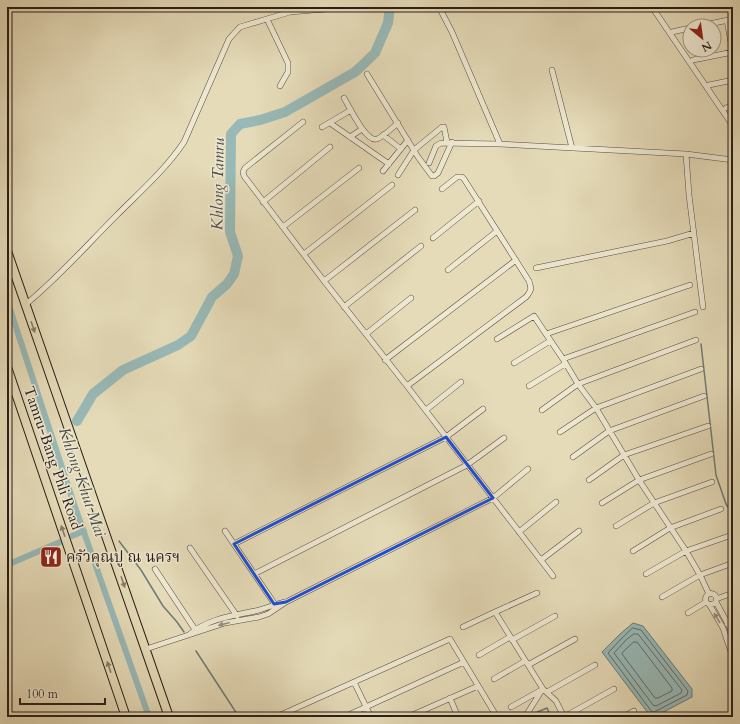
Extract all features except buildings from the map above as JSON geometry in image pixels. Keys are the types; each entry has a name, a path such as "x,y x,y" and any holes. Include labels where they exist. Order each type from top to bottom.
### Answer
{"main road":[{"name":"Tamru-Bang Phli Road","path":"7,251 169,717"},
{"name":"Tamru-Bang Phli Road","path":"7,367 9,379 126,717"}],"street":[{"path":"25,305 60,274 178,151 184,142 229,39 240,27 290,12 349,7"},
{"path":"440,7 500,144"},
{"path":"652,7 733,126"},
{"path":"267,19 288,63 289,69 280,86"},
{"path":"722,21 733,19"},
{"path":"693,60 733,52 727,20"},
{"path":"672,32 682,30"},
{"path":"552,70 572,148"},
{"path":"367,74 398,123 414,150 423,164 434,176 438,173 450,142 446,130 442,127 414,150 398,175"},
{"path":"709,85 733,80"},
{"path":"344,98 362,129 372,139 377,139 398,123"},
{"path":"726,108 733,106"},
{"path":"322,127 351,110"},
{"path":"302,122 245,168 243,172 244,176 553,576"},
{"path":"330,123 389,164"},
{"path":"350,137 362,129"},
{"path":"383,135 401,149"},
{"path":"383,171 408,140"},
{"path":"429,163 438,144 450,142 686,154 733,160"},
{"path":"263,202 330,147"},
{"path":"686,154 703,307"},
{"path":"283,227 359,168"},
{"path":"407,386 529,294 532,287 479,201 462,177 457,177 442,189"},
{"path":"304,254 392,185"},
{"path":"433,238 479,201"},
{"path":"324,281 415,210"},
{"path":"448,270 497,231"},
{"path":"536,268 667,241 694,233"},
{"path":"344,307 421,246"},
{"path":"386,360 516,260"},
{"path":"546,334 690,286"},
{"path":"366,334 411,298"},
{"path":"529,386 564,361 695,312"},
{"path":"497,339 534,316 578,384 596,408 639,480 686,551 709,594"},
{"path":"542,410 578,384 696,340"},
{"path":"514,363 550,341"},
{"path":"560,432 596,408 701,370"},
{"path":"426,410 461,382"},
{"path":"573,457 609,431 704,396"},
{"path":"234,544 446,437 483,409"},
{"path":"589,480 624,455 708,426"},
{"path":"254,574 467,465 504,438"},
{"path":"602,503 639,480 711,454"},
{"path":"146,649 189,635 220,619 276,606 286,602 492,498 528,469"},
{"path":"616,526 654,503 712,482"},
{"path":"519,532 556,502"},
{"path":"633,551 670,528 721,509"},
{"path":"225,531 276,606"},
{"path":"541,560 579,531"},
{"path":"646,574 686,551 729,536"},
{"path":"190,548 240,620"},
{"path":"662,597 700,575 733,563"},
{"path":"155,569 197,631"},
{"path":"463,627 537,593"},
{"path":"688,613 708,603 713,604 716,600 733,593"},
{"path":"709,594 714,594 733,637"},
{"path":"709,594 705,598 723,628 733,656"},
{"path":"197,631 225,623 260,617 276,606"},
{"path":"495,612 545,691 556,701 564,717 614,689"},
{"path":"479,655 555,616"},
{"path":"727,624 733,622"},
{"path":"276,717 450,639 497,717"},
{"path":"494,679 575,639"},
{"path":"344,717 464,662"},
{"path":"511,707 595,665"},
{"path":"354,682 371,717"},
{"path":"408,717 478,686"},
{"path":"525,717 530,708 545,691"},
{"path":"450,698 458,717"},
{"path":"623,717 634,711"}],"highlighted area":[{"path":"446,437 493,498 286,602 274,604 234,544"}],"water":[{"path":"633,623 643,626 692,689 692,697 654,717 651,717 602,652"}],"waterway":[{"name":"Khlong Tamru","path":"77,421 93,394 123,370 178,345 191,336 212,297 227,284 234,274 238,256 230,232 231,134 240,124 260,120 285,112 355,72 375,53 388,23 390,7"},
{"name":"Khlong Khut Mai","path":"7,300 74,504 149,717"},
{"path":"701,344 716,475 726,504 733,515"},
{"path":"72,536 84,531"},
{"path":"119,541 141,570 163,606 184,632"},
{"path":"7,565 60,542"},
{"path":"196,651 239,717"},
{"path":"528,716 547,708 551,717"}],"place":[{"name":"ครัวคุณปู ณ นครฯ","path":"51,557"}]}
